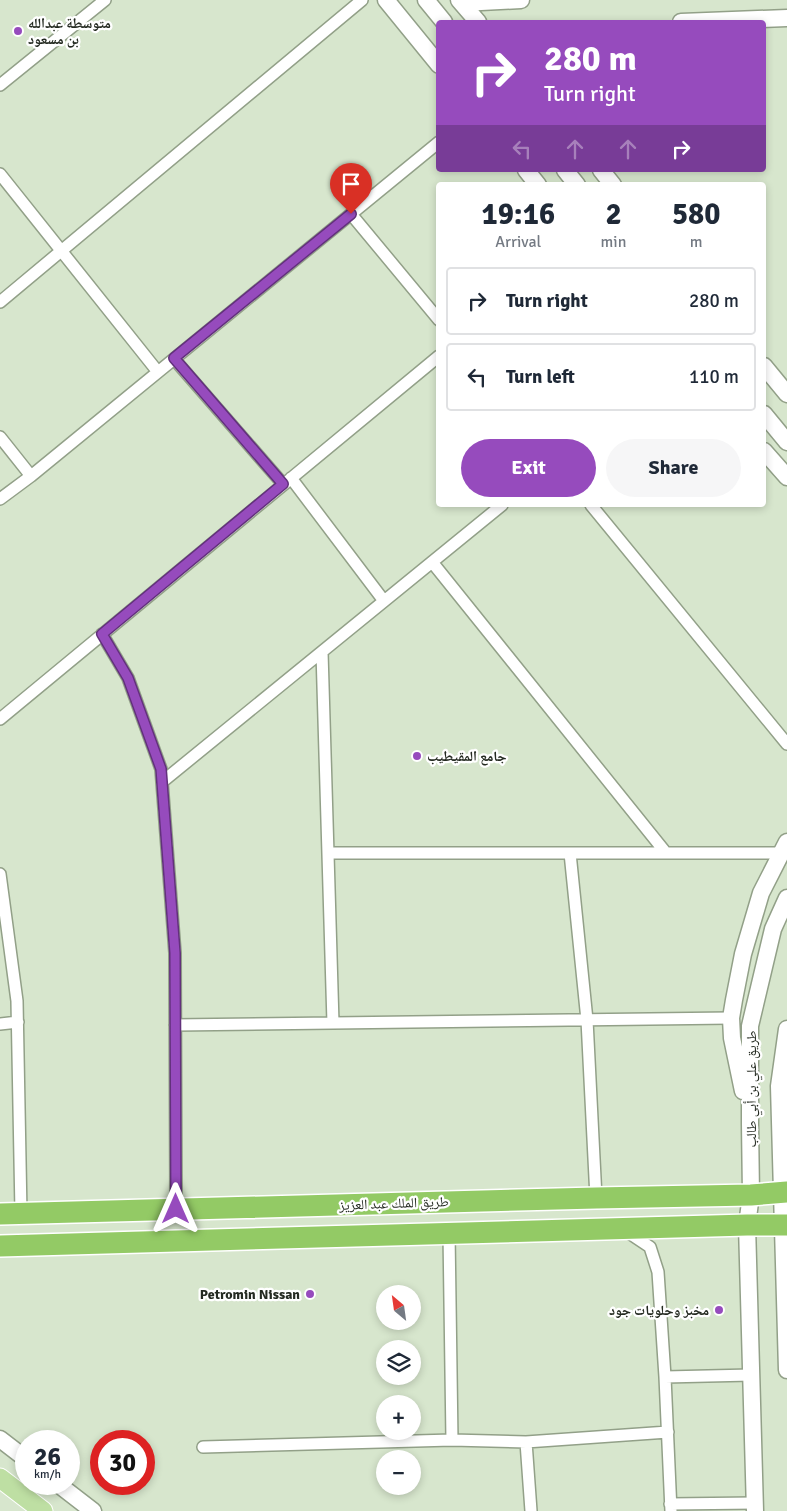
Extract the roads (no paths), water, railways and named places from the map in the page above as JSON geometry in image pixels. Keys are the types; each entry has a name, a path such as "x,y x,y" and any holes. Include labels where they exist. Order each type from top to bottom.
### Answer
{"highway":[{"name":"طريق الملك عبد العزيز","path":"10,1213 752,1195 785,1192"},
{"path":"0,1246 785,1225"}],"main road":[{"path":"0,1478 42,1511"}],"street":[{"path":"0,85 104,0"},
{"path":"0,302 362,0"},
{"path":"386,0 436,60"},
{"path":"426,0 442,20"},
{"path":"461,2 520,0"},
{"path":"461,2 476,20"},
{"path":"734,20 787,18"},
{"path":"0,499 31,476 436,144"},
{"path":"528,172 536,182"},
{"path":"567,172 575,182"},
{"path":"603,172 611,182"},
{"path":"0,174 158,372"},
{"path":"351,214 436,316"},
{"path":"174,358 287,481 384,601"},
{"path":"0,719 436,358"},
{"path":"766,368 787,394"},
{"path":"766,416 787,442"},
{"path":"0,437 31,476"},
{"path":"766,453 787,477"},
{"path":"162,782 500,507"},
{"path":"593,507 787,744"},
{"path":"432,562 666,853"},
{"path":"102,634 128,678 161,769 175,953 176,1209"},
{"path":"322,652 333,1023"},
{"path":"328,853 666,853 784,848 761,893 741,966 731,1018 732,1038 750,1124"},
{"path":"570,853 587,1020 596,1198"},
{"path":"0,874 18,1022 10,1213"},
{"name":"طريق علي بن أبي طالب","path":"755,1507 747,1225 752,1195 750,1026 774,929 787,898"},
{"path":"741,966 774,929"},
{"path":"175,1025 731,1018"},
{"path":"0,1024 18,1022"},
{"name":"طريق علي بن أبي طالب","path":"787,1029 779,1086 783,1122 785,1192 787,1370"},
{"path":"623,1228 650,1247 658,1272 666,1377 670,1508 755,1507"},
{"path":"449,1233 452,1440"},
{"path":"666,1377 751,1375"},
{"path":"203,1447 452,1440 526,1442 668,1432"},
{"path":"0,1439 15,1451"},
{"path":"526,1442 531,1511"},
{"path":"72,1495 93,1511"}],"place":[{"name":"متوسطة عبدالله بن مسعود","path":"18,31"},
{"name":"جامع المقيطيب","path":"417,756"},
{"name":"Petromin Nissan","path":"310,1294"},
{"name":"مخبز وحلويات جود","path":"719,1310"}]}
